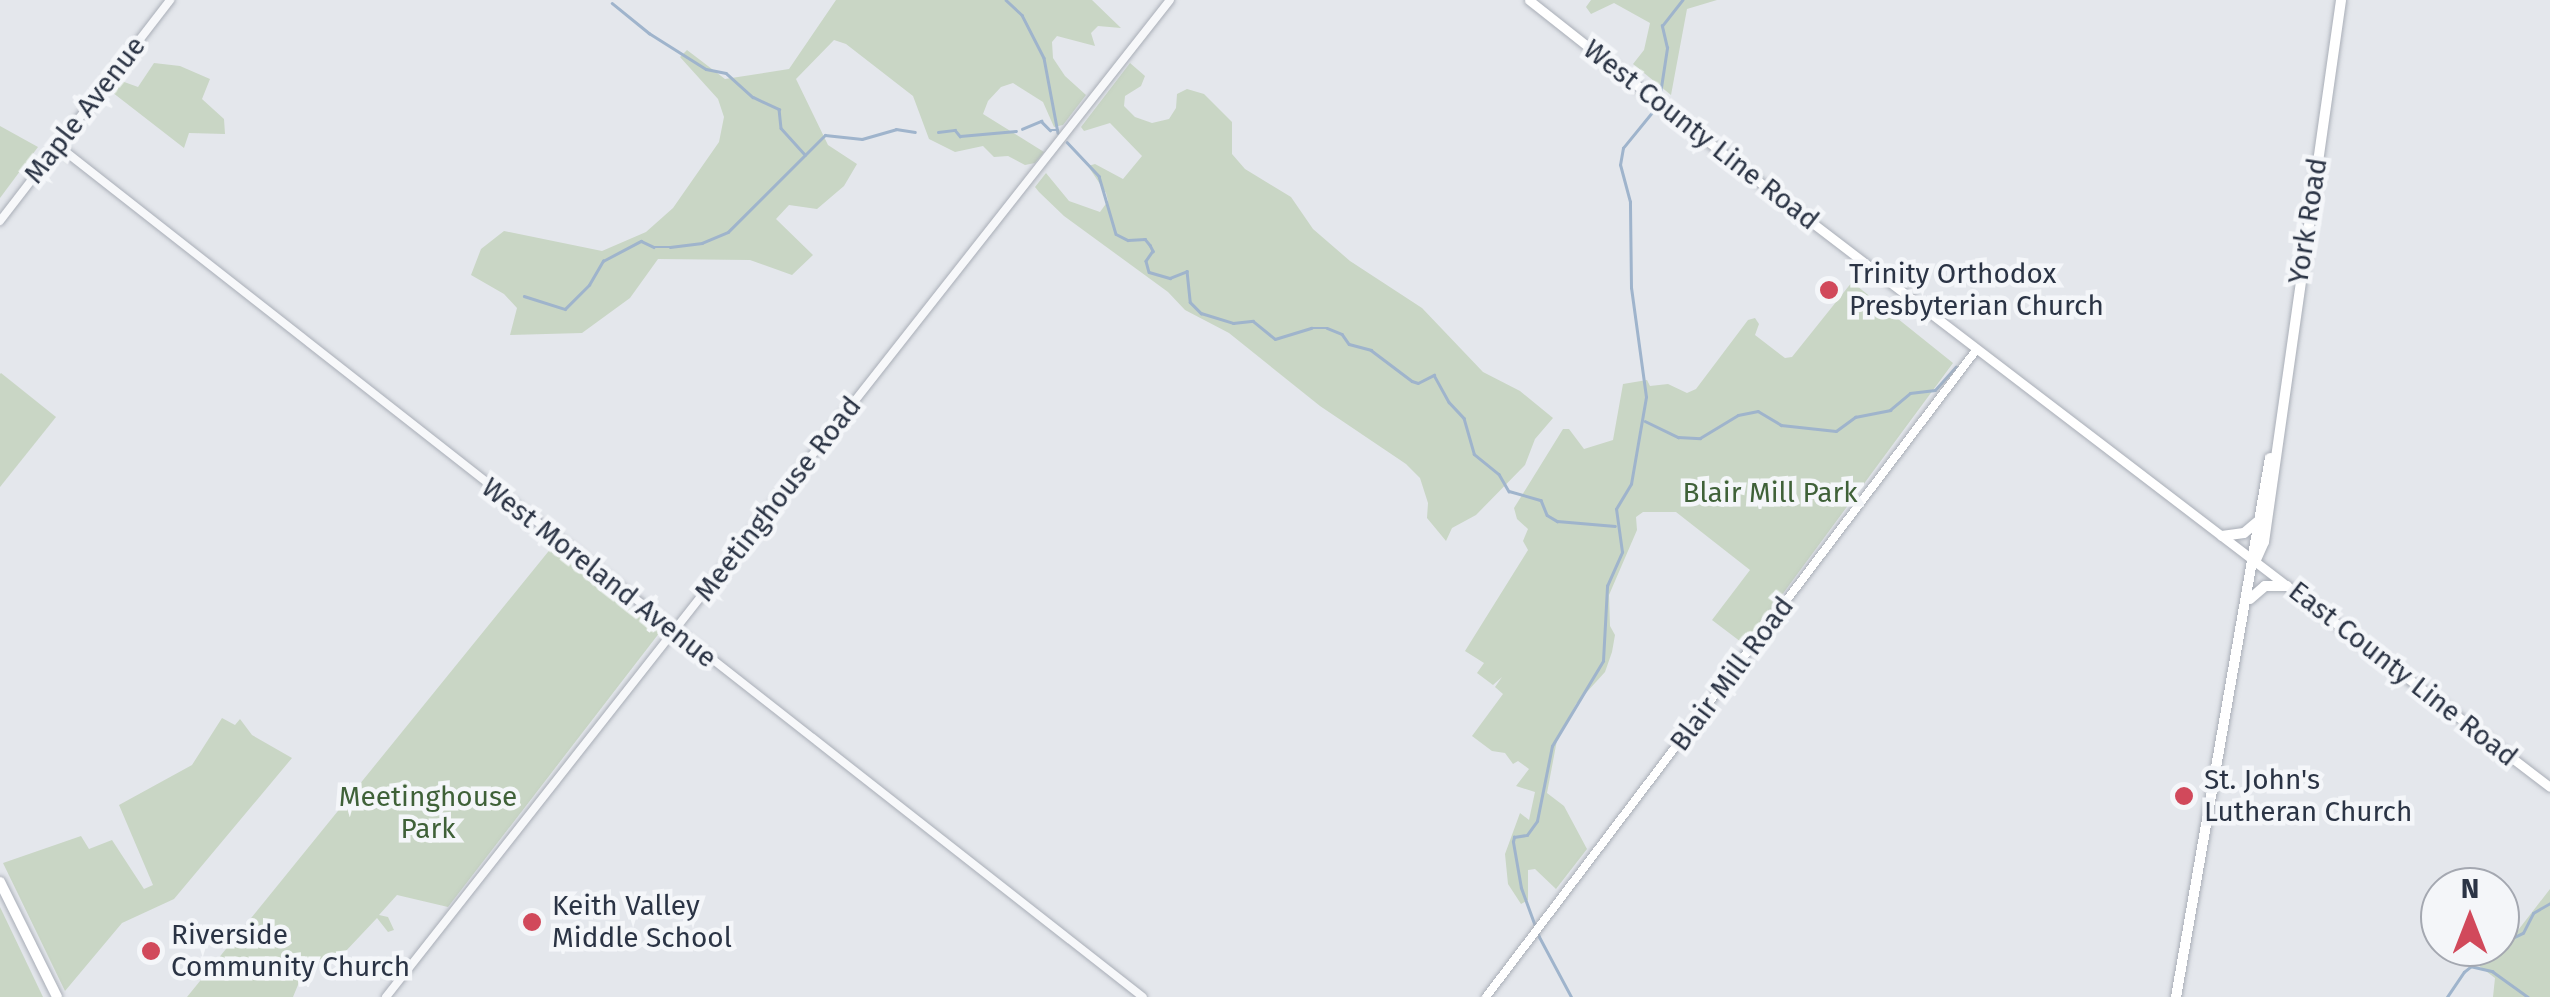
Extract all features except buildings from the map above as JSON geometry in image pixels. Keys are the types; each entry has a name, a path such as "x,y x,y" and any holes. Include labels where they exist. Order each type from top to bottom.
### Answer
{"highway":[{"name":"York Road","path":"2255,562 2264,542 2275,442 2342,0"},
{"name":"York Road","path":"2255,562 2275,442"},
{"path":"2222,536 2251,530 2260,516"},
{"path":"2176,997 2255,562"},
{"path":"2249,600 2264,586 2287,586"},
{"path":"0,882 57,997"}],"main road":[{"name":"West County Line Road","path":"1529,0 2255,562"},
{"name":"Blair Mill Road","path":"1486,997 1977,349"},
{"name":"East County Line Road","path":"2255,562 2550,788"}],"street":[{"name":"Maple Avenue","path":"0,221 170,0"},
{"name":"Meetinghouse Road","path":"386,997 1170,0"},
{"name":"West Moreland Avenue","path":"57,145 1143,997"}],"green space":[{"path":"836,0 1092,0 1121,28 1098,26 1091,33 1095,46 1057,36 1052,42 1053,58 1065,76 1086,95 1063,125 1054,127 1043,102 1013,83 1001,87 988,101 983,114 1044,152 1035,163 1025,165 1008,156 994,157 983,146 955,152 929,139 913,96 846,44 834,40 796,79 828,145 857,164 844,186 817,209 789,205 776,219 813,255 792,275 750,260 658,259 630,298 582,333 510,335 517,308 504,294 471,275 481,249 504,231 602,251 646,232 673,208 719,142 724,117 718,99 680,57 687,50 725,79 789,69"},
{"path":"1591,0 1717,0 1687,9 1671,95 1633,64 1644,50 1650,23 1614,3 1591,14 1586,7"},
{"path":"154,63 180,66 210,79 202,99 224,119 225,134 189,133 184,148 108,89 116,79 138,87"},
{"path":"1130,63 1145,76 1141,86 1125,96 1124,106 1135,117 1152,123 1169,119 1176,108 1177,94 1187,89 1204,94 1232,122 1232,154 1245,169 1291,197 1313,229 1350,261 1422,308 1483,372 1520,391 1553,418 1535,439 1525,465 1476,515 1452,528 1446,541 1427,518 1428,503 1420,478 1406,464 1320,406 1229,333 1185,310 1168,292 1064,216 1035,187 1046,173 1069,201 1100,212 1108,201 1106,193 1088,166 1095,164 1123,179 1142,156 1110,123 1084,131 1081,127"},
{"path":"0,126 38,147 0,198"},
{"name":"Blair Mill Park","path":"1852,282 1953,363 1745,645 1712,620 1750,570 1676,512 1643,512 1636,517 1637,530 1609,595 1610,626 1615,635 1612,652 1605,672 1576,704 1557,740 1547,793 1564,806 1587,849 1556,889 1535,869 1528,870 1528,900 1521,904 1508,884 1505,854 1520,813 1529,820 1535,792 1516,786 1529,769 1518,761 1513,764 1505,753 1492,751 1472,736 1503,694 1495,687 1502,677 1493,685 1477,673 1484,663 1465,651 1528,550 1523,541 1528,529 1517,519 1514,508 1563,429 1569,429 1584,449 1613,440 1623,384 1647,380 1650,386 1668,384 1687,393 1696,389 1748,320 1755,318 1759,324 1755,335 1785,358 1792,357"},
{"path":"0,374 56,417 0,487"},
{"name":"Meetinghouse Park","path":"552,547 660,632 448,907 397,895 379,915 388,917 394,930 388,932 377,918 344,953 307,963 293,997 187,997"},
{"path":"222,718 235,725 240,719 252,735 292,758 174,899 122,923 65,991 3,863 81,836 89,849 112,840 144,889 153,885 119,805 192,765"},
{"path":"2550,889 2550,997 2493,997 2495,978 2480,967 2520,967 2520,928"},
{"path":"0,907 43,997 0,997"}],"waterway":[{"path":"1006,0 1022,15 1044,58 1058,133"},
{"path":"1660,94 1667,48 1662,26 1682,0"},
{"path":"612,3 649,33 706,69 726,73 753,97 779,109 781,128 805,155"},
{"path":"1571,997 1539,937 1521,888 1513,842 1514,837 1527,835 1537,821 1552,746 1603,661 1607,586 1622,552 1616,509 1631,484 1646,397 1631,288 1630,202 1620,165 1623,148 1654,110"},
{"path":"1022,129 1041,121 1050,130 1058,130"},
{"path":"524,296 565,309 589,285 603,261 641,241 654,247 670,247 702,243 728,232 825,135 862,139 896,129 915,132"},
{"path":"938,132 955,130 960,136 1016,131"},
{"path":"1067,142 1099,176 1116,234 1128,240 1145,239 1153,251 1146,261 1149,272 1170,278 1187,271 1190,302 1201,313 1233,323 1253,321 1275,339 1311,328 1327,328 1342,334 1349,344 1371,350 1412,381 1418,383 1434,375 1449,402 1464,418 1474,454 1499,474 1509,491 1541,500 1547,515 1557,521 1615,526"},
{"path":"1645,421 1678,437 1700,438 1738,415 1758,411 1781,425 1836,431 1855,417 1890,410 1910,393 1935,390 1956,367"},
{"path":"2520,934 2533,913 2550,903"},
{"path":"2447,997 2470,967"},
{"path":"2474,967 2492,971 2528,997"}],"place":[{"name":"Trinity Orthodox Presbyterian Church","path":"1829,290"},
{"name":"St. John's Lutheran Church","path":"2184,796"},
{"name":"Keith Valley Middle School","path":"532,922"},
{"name":"Riverside Community Church","path":"151,951"}]}
